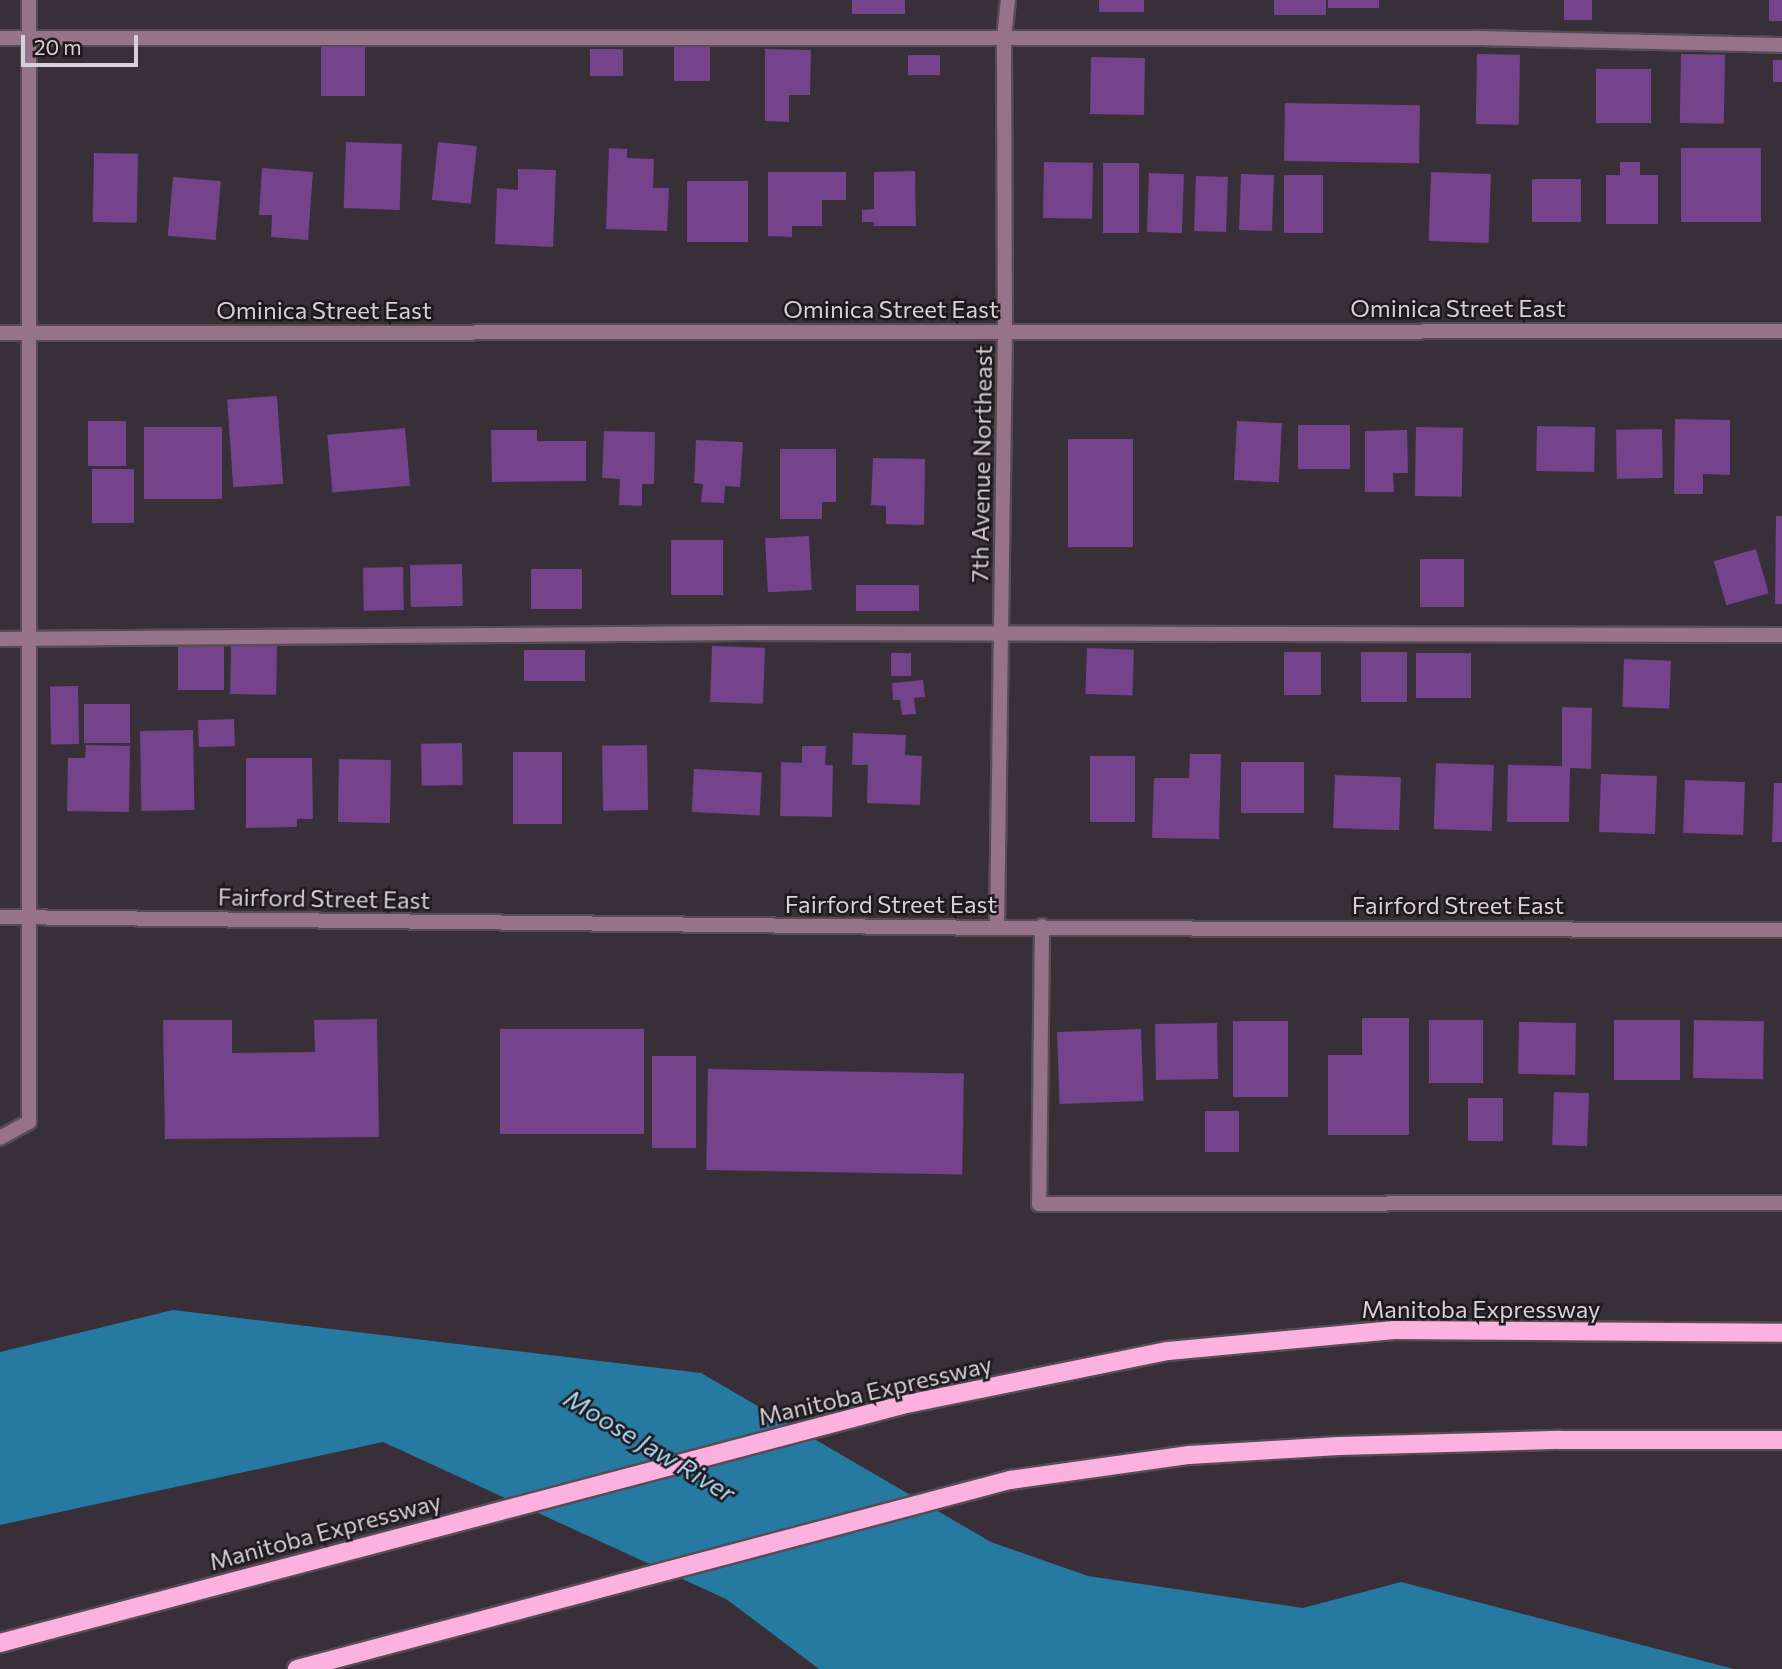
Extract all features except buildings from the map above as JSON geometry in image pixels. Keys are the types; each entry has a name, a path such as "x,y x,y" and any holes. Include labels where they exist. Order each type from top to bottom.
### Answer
{"main road":[{"name":"Manitoba Expressway","path":"0,1643 902,1405 1168,1351 1394,1330 1782,1333"},
{"path":"297,1669 1010,1480 1189,1455 1339,1446 1560,1440 1782,1440"}],"street":[{"path":"0,1138 29,1122 29,0"},
{"name":"7th Avenue Northeast","path":"997,928 1005,332 1004,38 1007,0"},
{"path":"0,38 1475,38 1782,45"},
{"name":"Ominica Street East","path":"0,333 1782,331"},
{"path":"0,639 745,633 1782,635"},
{"name":"Fairford Street East","path":"0,917 997,928 1042,926 1782,930"},
{"path":"1042,926 1039,1204 1782,1203"}],"water":[{"name":"Moose Jaw River","path":"173,1310 701,1373 991,1542 1088,1576 1303,1608 1401,1582 1734,1669 819,1669 726,1599 383,1442 0,1525 0,1352"}]}
